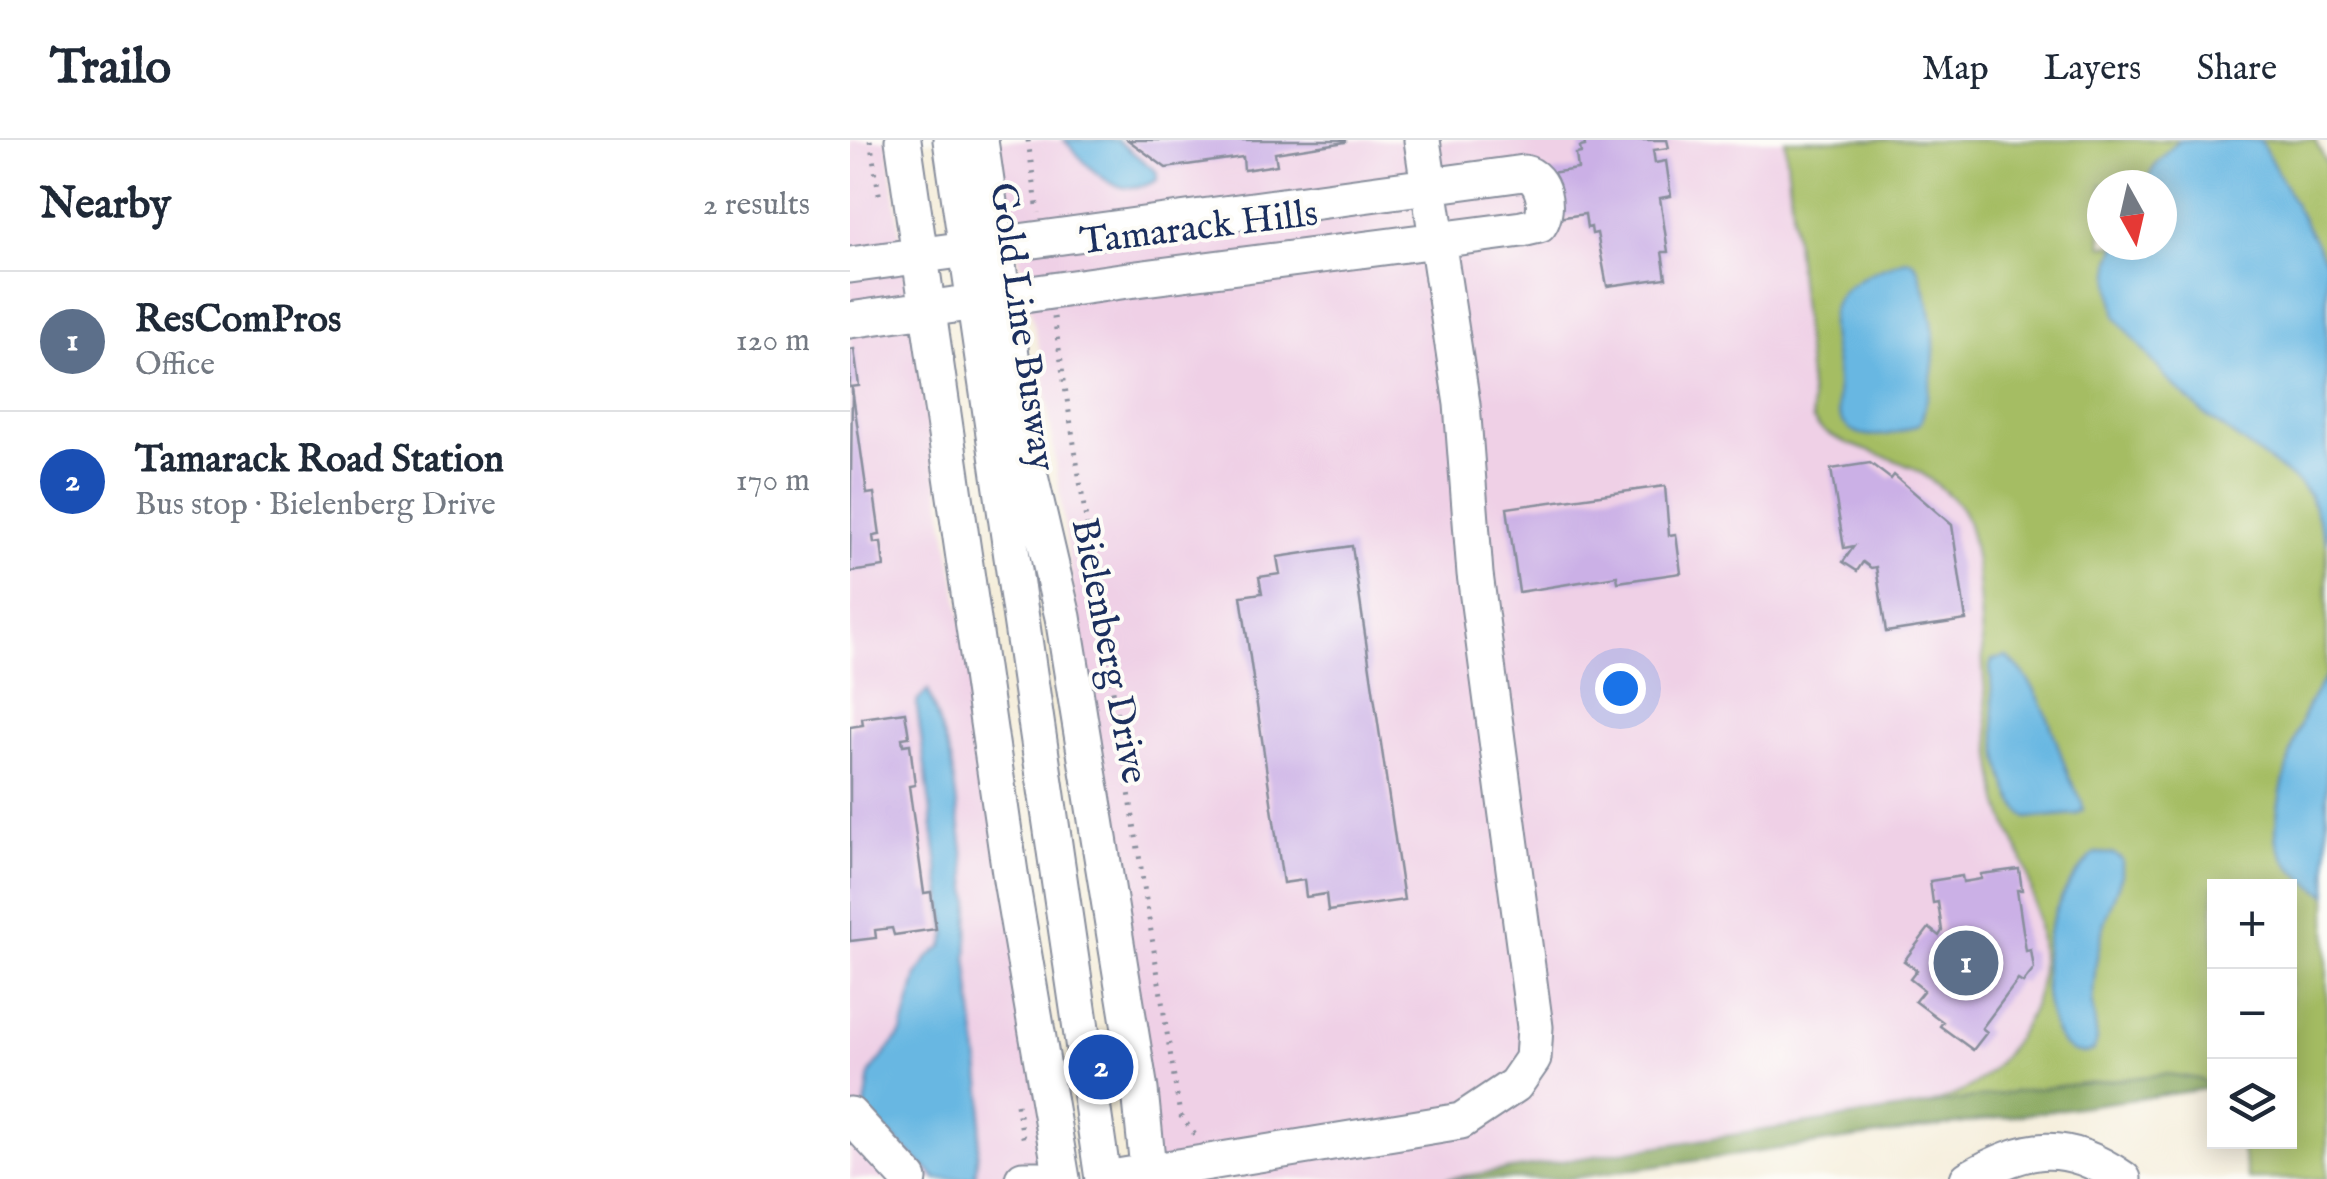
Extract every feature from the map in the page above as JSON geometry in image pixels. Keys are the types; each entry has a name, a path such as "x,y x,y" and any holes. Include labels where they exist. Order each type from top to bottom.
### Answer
{"street":[{"path":"903,140 1010,880 1062,1179"},
{"name":"Gold Line Busway","path":"951,140 981,248"},
{"name":"Bielenberg Drive","path":"980,140 981,248 988,299 1063,618 1140,1090 1148,1176"},
{"path":"1104,1179 1148,1176 1461,1120 1515,1084 1533,1059 1536,1028 1477,591 1462,404 1422,140"},
{"name":"Tamarack Hills","path":"850,265 1524,173 1540,182 1544,217 1539,225 1440,242 1050,290 850,320"},
{"name":"Gold Line Busway","path":"988,299 1104,1179"},
{"path":"850,1114 908,1179"},
{"path":"1968,1179 2024,1153 2064,1150 2096,1160 2123,1179"},
{"path":"1023,1179 1039,1179"}],"path":[{"path":"1028,140 1042,239"},
{"path":"1050,290 1180,1115 1216,1162"}],"shaded area":[{"path":"850,140 887,140 917,362 1059,1179 850,1179"},
{"path":"996,140 2315,140 2327,164 2290,879 2207,879 2207,1089 1566,1179 1155,1179 1040,351"}],"green space":[{"path":"1785,140 2315,140 2327,164 2327,1179 2248,1179 2242,1149 2297,1149 2297,879 2207,879 2207,1084 2199,1079 2167,1074 1922,1107 1972,1086 1997,1063 2019,1034 2039,984 2038,921 2025,866 1998,796 1985,696 1976,567 1968,523 1954,499 1927,477 1821,429 1813,420"},
{"path":"2167,1074 2199,1079 2207,1084 2207,1089 1566,1179 1445,1179 2026,1090"}],"water":[{"path":"1064,140 1117,140 1157,172 1157,180 1129,188 1105,180"},
{"path":"2179,140 2260,140 2327,264 2327,544 2310,496 2299,483 2204,414 2170,382 2116,317 2111,260 2177,260 2177,170 2153,170"},
{"path":"1906,260 1918,269 1933,328 1933,362 1921,422 1876,436 1853,431 1839,413 1831,331 1834,306 1859,279"},
{"path":"2006,657 2029,681 2045,711 2081,800 2083,810 2077,814 2027,818 2008,788 1998,748 1990,667 1992,660"},
{"path":"2327,675 2327,895 2292,868 2278,845 2276,833 2280,798 2296,737 2309,704"},
{"path":"928,690 951,760 970,903 967,958 983,1100 975,1179 937,1179 865,1107 870,1073 902,1033 917,975 929,957 943,946 947,934 917,706"},
{"path":"2095,853 2114,854 2122,860 2122,875 2104,922 2096,962 2092,1003 2097,1040 2094,1050 2077,1052 2064,1045 2049,1011 2046,947 2061,900"}],"building":[{"path":"1128,140 1346,142 1275,153 1277,165 1244,170 1243,157 1166,168"},
{"path":"1584,140 1667,140 1669,148 1653,150 1655,163 1666,161 1671,196 1660,198 1668,252 1662,252 1666,278 1607,286 1597,233 1592,234 1591,227 1587,228 1585,214 1557,218 1550,173 1578,169 1576,154 1585,146"},
{"path":"854,349 859,386 850,387 850,350"},
{"path":"852,388 867,494 874,493 880,535 873,536 874,543 881,542 884,567 850,572"},
{"path":"1870,463 1891,479 1894,475 1952,525 1966,620 1886,632 1876,567 1863,562 1857,571 1843,562 1854,546 1844,548 1831,469"},
{"path":"1665,486 1669,535 1676,534 1681,573 1618,582 1617,576 1519,592 1507,508"},
{"path":"1352,546 1404,900 1328,911 1326,894 1306,897 1304,880 1283,883 1241,596 1262,593 1259,577 1280,574 1277,557"},
{"path":"905,712 909,737 902,738 903,745 910,744 915,785 909,786 924,893 931,892 936,929 894,935 892,928 875,930 876,938 850,941 850,727 863,725 862,718"},
{"path":"2019,869 2022,890 2017,890 2026,951 2031,950 2034,969 2023,983 2018,980 1982,1028 1987,1032 1973,1050 1915,1001 1924,990 1910,979 1917,970 1904,961 1929,928 1939,936 1942,931 1930,881 1962,876 1963,882 1981,879 1981,874"}],"place":[{"name":"ResComPros","path":"1966,963"},
{"name":"Tamarack Road Station","path":"1101,1067"}]}
